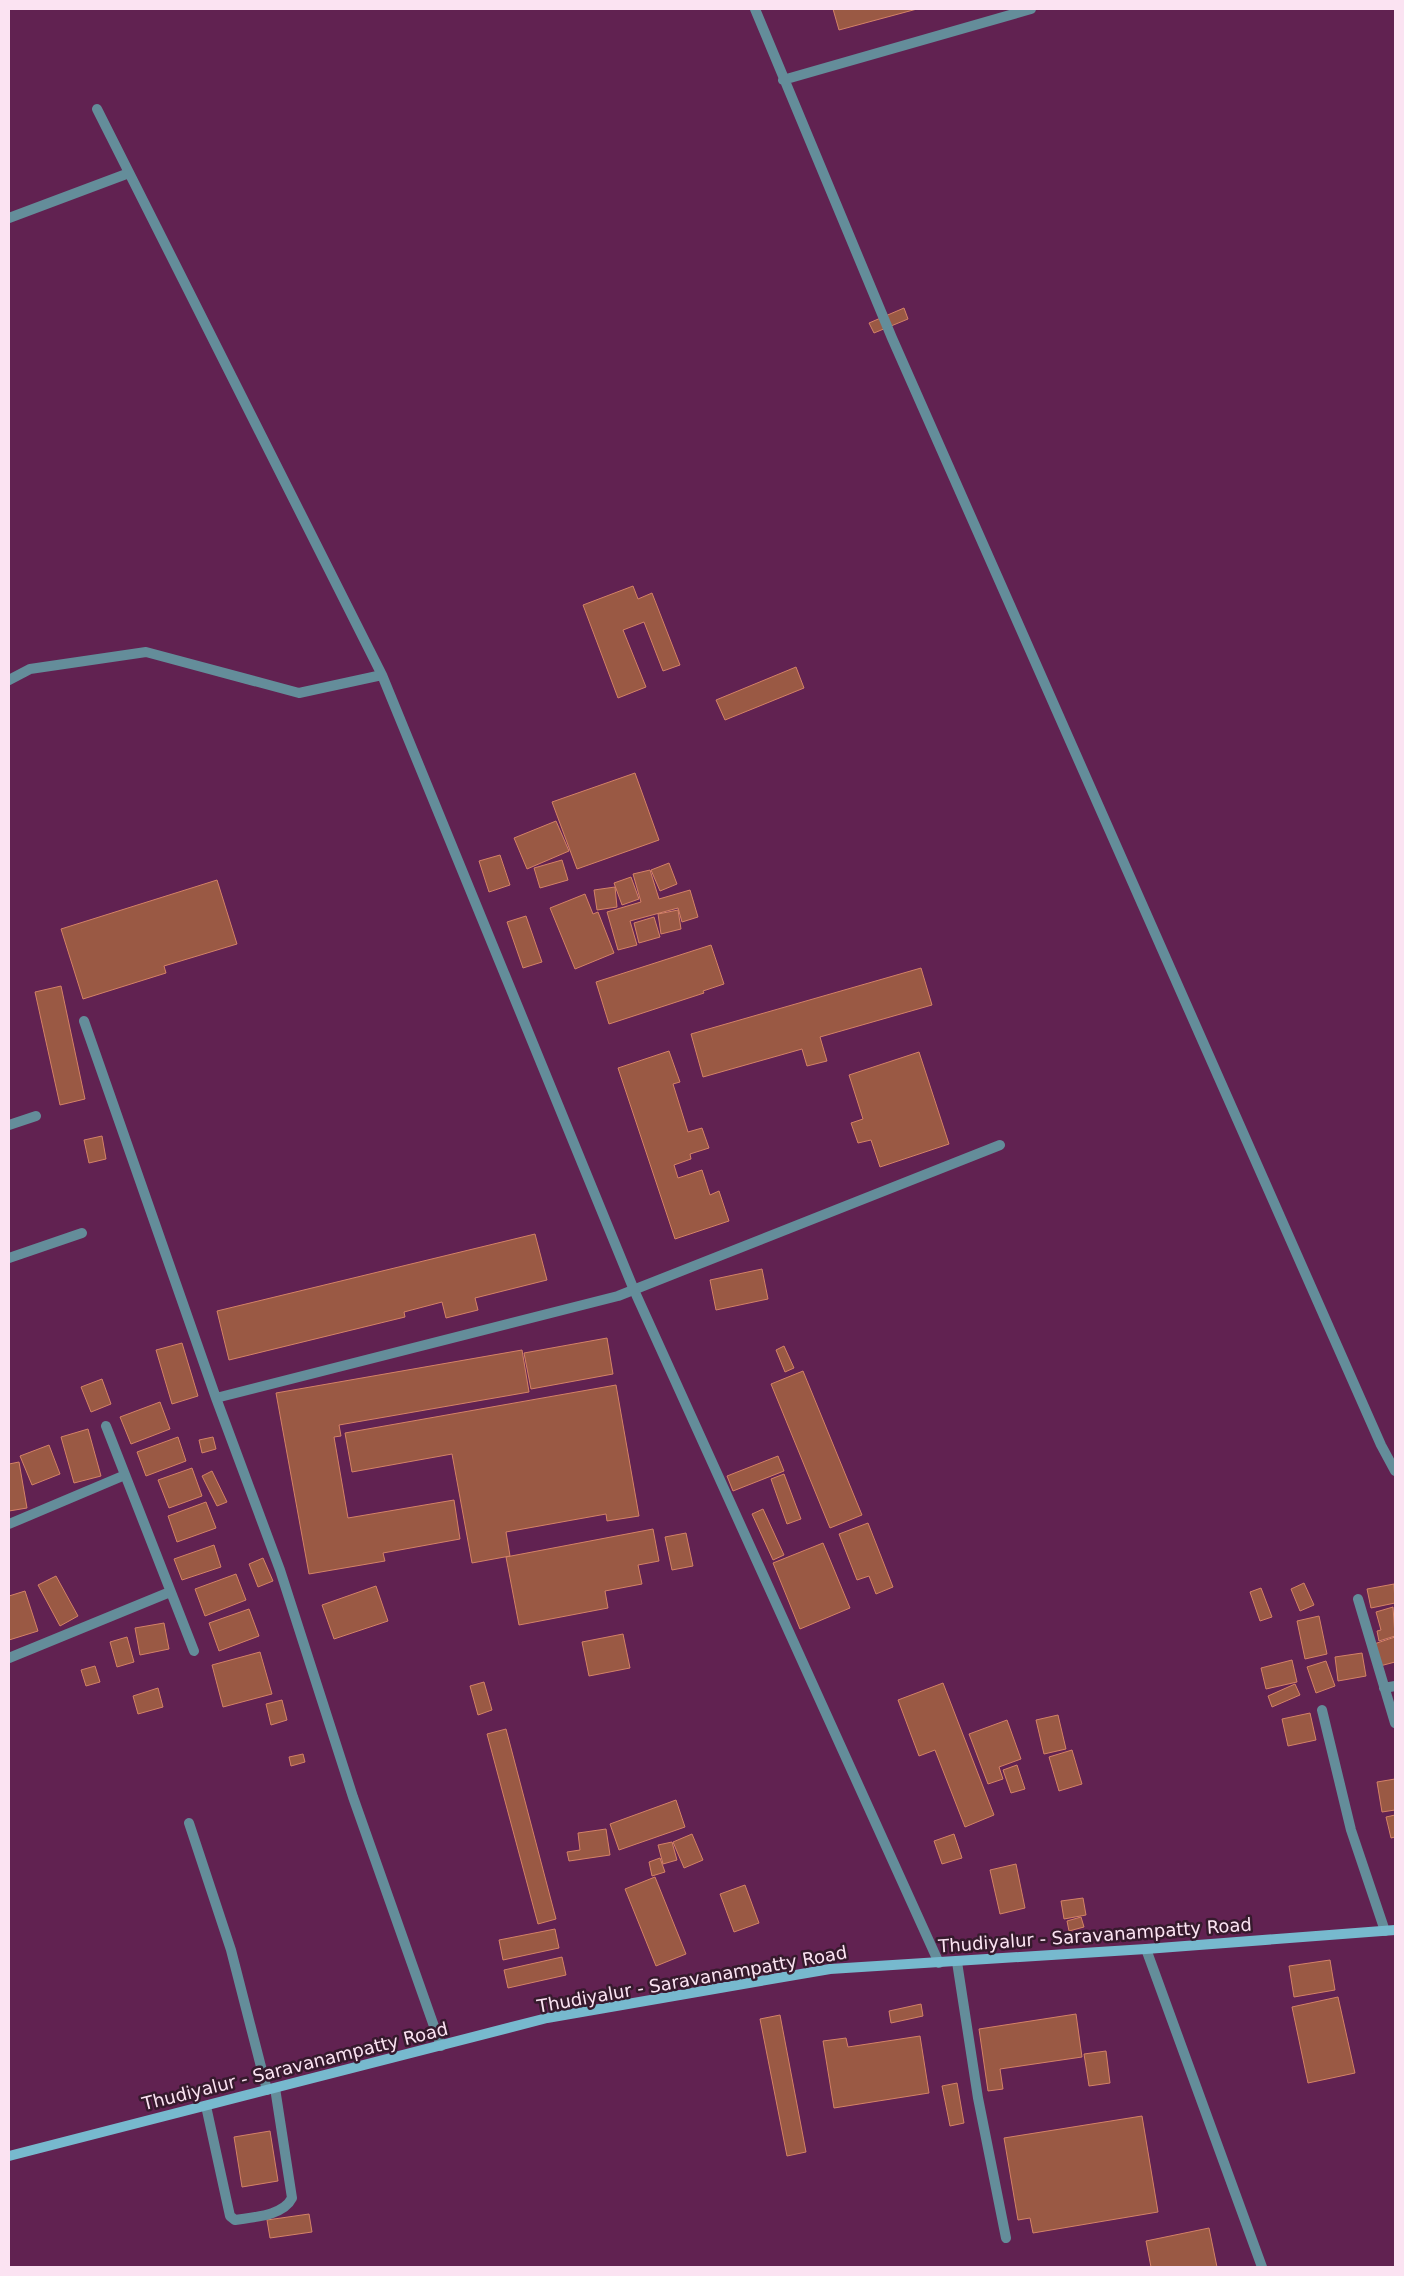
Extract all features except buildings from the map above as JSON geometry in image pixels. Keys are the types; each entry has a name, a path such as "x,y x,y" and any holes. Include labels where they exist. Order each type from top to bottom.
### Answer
{"main road":[{"name":"Thudiyalur - Saravanampatty Road","path":"9,2156 547,2018 830,1969 1146,1949 1390,1930"}],"street":[{"path":"755,9 783,80 904,365 1369,1418 1395,1471"},
{"path":"783,80 1031,9"},
{"path":"97,109 382,674 634,1290 939,1963"},
{"path":"9,218 129,173"},
{"path":"9,680 30,669 146,652 299,693 382,674"},
{"path":"84,1021 216,1398 280,1570 353,1797 442,2046"},
{"path":"9,1125 36,1116"},
{"path":"216,1398 609,1299 1000,1145"},
{"path":"9,1258 82,1233"},
{"path":"106,1426 194,1651"},
{"path":"9,1524 125,1476"},
{"path":"9,1658 170,1592"},
{"path":"1358,1599 1395,1723"},
{"path":"1384,1688 1395,1686"},
{"path":"1322,1710 1351,1830 1390,1930"},
{"path":"189,1823 230,1950 271,2089 292,2198 289,2204 260,2216 236,2220 230,2216 206,2106"},
{"path":"1146,1949 1262,2267"},
{"path":"957,1962 978,2098 1006,2238"}]}
